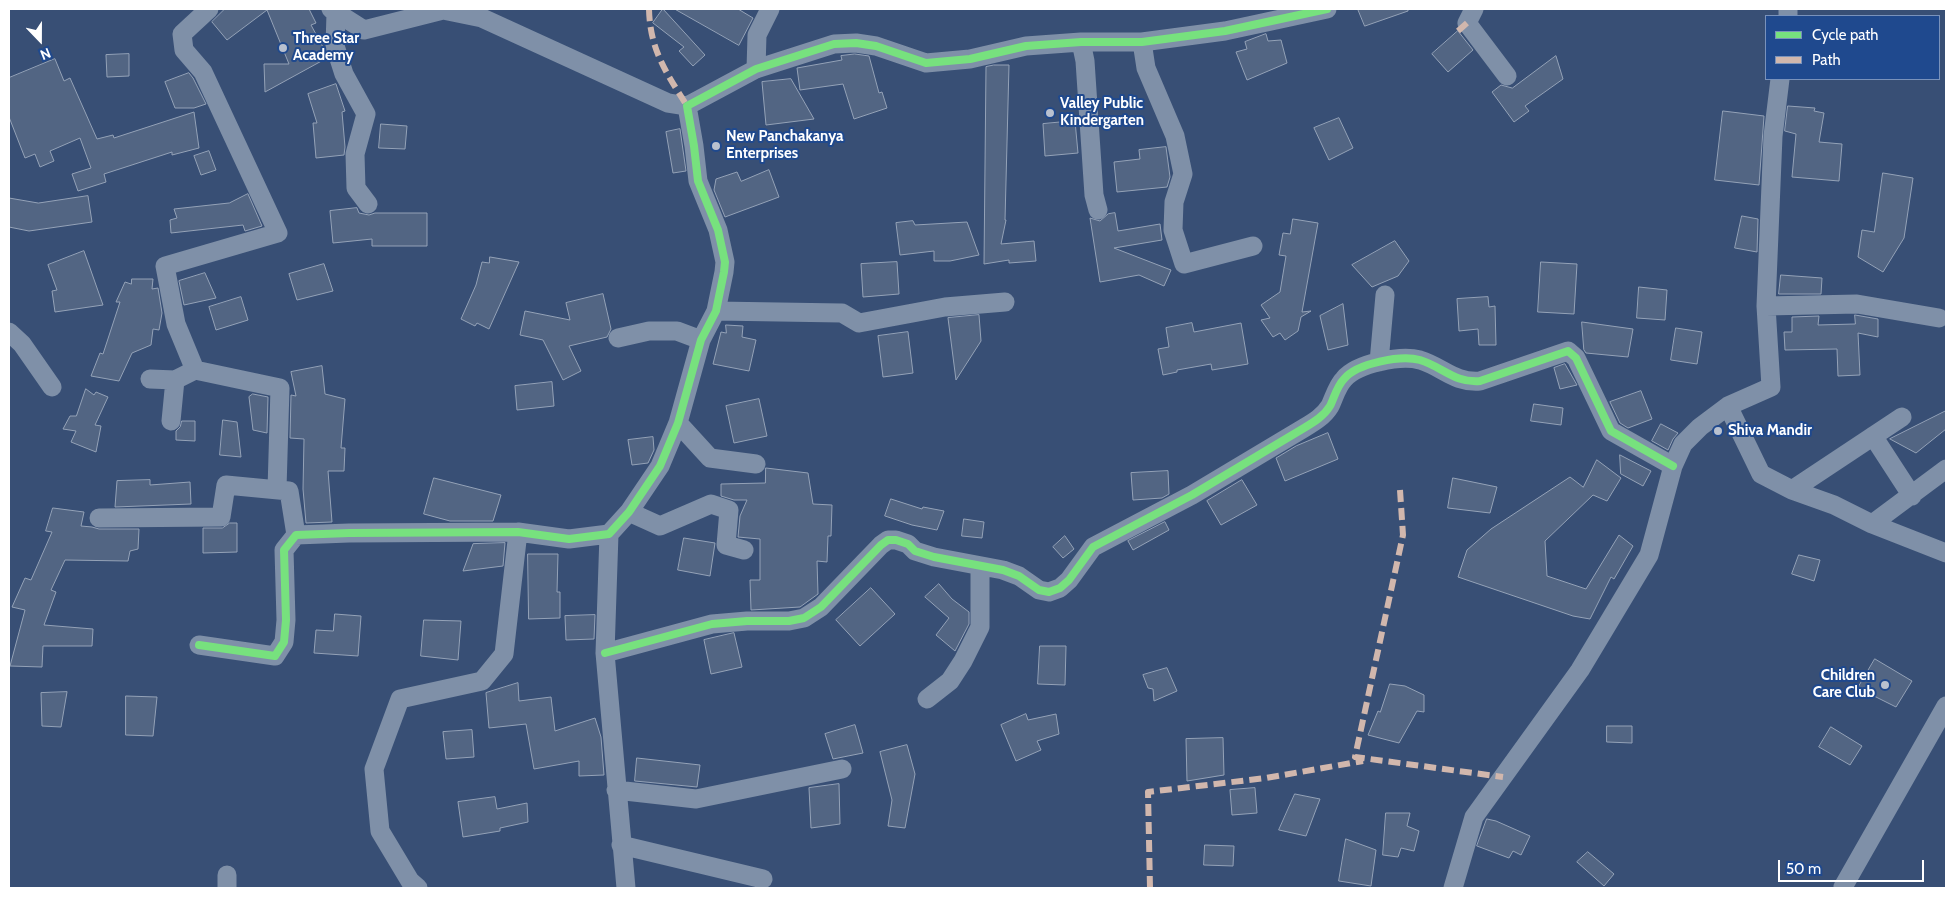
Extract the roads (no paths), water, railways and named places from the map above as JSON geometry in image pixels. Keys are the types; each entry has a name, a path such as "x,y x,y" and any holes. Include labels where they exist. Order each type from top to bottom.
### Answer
{"street":[{"path":"195,370 176,324 165,266 278,233 203,72 184,50 182,34 209,9"},
{"path":"756,69 757,35 770,9"},
{"path":"334,11 364,30 443,10 482,18 668,103 687,106 756,69 834,44 856,43 876,46 926,63 970,59 1026,46 1081,42 1142,42 1225,31 1299,12 1327,9"},
{"path":"1474,9 1467,22 1507,76"},
{"path":"334,11 335,46 344,74 366,114 355,154 355,171 356,188 368,204"},
{"path":"1081,42 1085,61 1094,195 1098,210"},
{"path":"1142,42 1146,68 1175,136 1183,174 1174,202 1173,230 1184,264 1253,246"},
{"path":"1452,888 1474,818 1580,670 1649,555 1673,466 1683,444 1700,427 1728,406 1771,386 1766,306 1773,136 1780,80"},
{"path":"626,888 605,653 609,534 629,512 660,466 678,423 702,340 716,311 725,262 718,230 698,181 687,106"},
{"path":"1379,362 1385,295"},
{"path":"716,311 842,313 859,323 945,307 1005,302"},
{"path":"1766,306 1857,304 1938,318"},
{"path":"618,338 649,331 677,331 702,340"},
{"path":"9,332 22,344 52,387"},
{"path":"605,653 712,624 747,621 790,621 804,618 822,607 888,540 896,540 908,544 916,551 934,557 1003,570 1019,576 1039,590 1049,592 1060,588 1069,580 1093,547 1192,495 1304,428 1325,412 1344,378 1364,367 1379,362 1395,360 1421,361 1464,381 1474,382 1568,351 1576,358 1611,431 1673,466"},
{"path":"150,379 175,380 195,370 280,388 277,489"},
{"path":"171,421 175,380"},
{"path":"1728,406 1761,474 1792,490 1834,505 1872,524 1946,553"},
{"path":"1792,490 1902,416"},
{"path":"678,423 710,458 756,464"},
{"path":"1873,436 1912,496"},
{"path":"1872,524 1946,469"},
{"path":"99,518 221,517 226,485 289,491 296,535 284,550 286,620 284,642 275,656 200,645"},
{"path":"629,512 660,526 711,504 729,510 726,545 744,550"},
{"path":"296,535 518,532 569,538 609,534"},
{"path":"418,888 410,881 380,831 374,769 400,699 482,681 504,654 518,532"},
{"path":"927,699 950,681 963,661 980,627 980,566"},
{"path":"1843,887 1946,706"},
{"path":"616,790 696,799 842,769"},
{"path":"621,845 763,879"}],"place":[{"name":"Three Star Academy","path":"283,48"},
{"name":"Valley Public Kindergarten","path":"1050,113"},
{"name":"New Panchakanya Enterprises","path":"716,146"},
{"name":"Shiva Mandir","path":"1718,431"},
{"name":"Children Care Club","path":"1885,685"}]}
